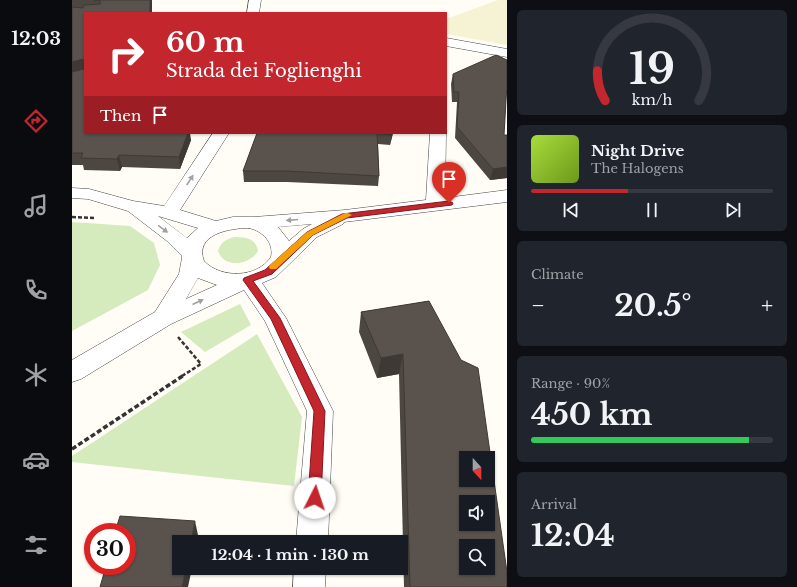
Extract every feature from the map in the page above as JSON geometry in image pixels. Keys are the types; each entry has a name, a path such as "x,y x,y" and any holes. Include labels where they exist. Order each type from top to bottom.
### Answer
{"street":[{"path":"253,12 254,0"},
{"path":"447,42 507,53"},
{"path":"169,213 220,134"},
{"path":"435,205 438,134"},
{"path":"72,193 89,194 132,206 155,209 216,227"},
{"path":"163,318 190,274 192,248 196,240 202,234 216,227 233,223 254,223 345,216 507,196"},
{"path":"132,206 174,237 192,256 201,271 218,279 234,281 248,280"},
{"path":"72,372 163,318 268,272 310,234 345,216"},
{"path":"254,223 269,230 278,237 282,248 281,257 278,262"},
{"path":"248,280 275,318 320,411 312,535"},
{"path":"309,587 310,575"}],"shaded area":[{"path":"498,0 507,0 507,45 447,34 447,19"}],"green space":[{"path":"72,222 130,226 154,243 160,265 148,290 72,331"},
{"path":"234,237 249,239 255,243 258,251 254,256 243,262 231,263 226,261 221,257 218,251 220,245 228,239"},
{"path":"240,304 251,325 205,352 181,332"},
{"path":"257,334 302,417 294,486 72,462 72,456"}],"building":[{"path":"99,0 150,0 150,12 84,12 84,69 83,59 72,62 72,7 83,8 84,5 101,4"},
{"path":"496,55 507,60 504,135 507,135 507,167 493,169 457,127 459,92 454,92 453,74"},
{"path":"84,69 84,134 188,134 179,157 119,155 117,159 81,158 83,153 72,153 72,72"},
{"path":"257,134 377,134 379,176 287,171 243,171"},
{"path":"429,301 461,360 478,368 490,451 459,451 459,487 495,487 507,572 507,587 410,587 403,354 381,358 361,312"},
{"path":"120,516 195,521 192,535 172,535 172,575 185,575 182,587 100,587 103,575 136,575 136,523 118,523"}],"slow traffic":[{"path":"273,267 310,234 348,215"}],"route":[{"path":"315,498 320,411 275,318 248,280 268,272 310,234 345,216 449,203"}]}
